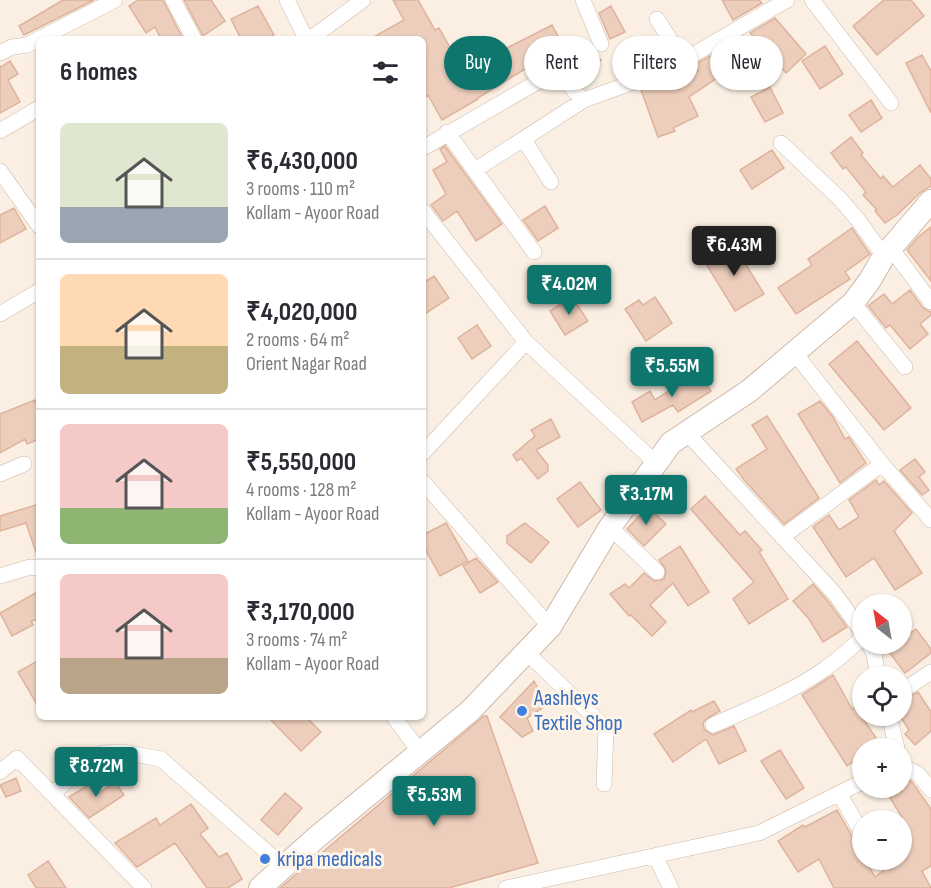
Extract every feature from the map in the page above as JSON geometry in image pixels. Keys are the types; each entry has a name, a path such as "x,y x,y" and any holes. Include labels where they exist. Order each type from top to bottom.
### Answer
{"main road":[{"path":"260,888 419,751 470,711 550,627 610,527 671,443 749,391 853,303 888,252 931,201"}],"street":[{"path":"45,36 115,0"},
{"path":"173,0 192,36"},
{"path":"287,0 306,36"},
{"path":"312,36 363,0"},
{"path":"583,0 602,44"},
{"path":"698,53 787,0"},
{"path":"812,0 891,103"},
{"path":"657,19 668,36"},
{"path":"0,52 36,40"},
{"path":"426,146 546,77 556,75 565,79 584,100"},
{"path":"475,170 584,100 612,90"},
{"path":"0,131 36,110"},
{"path":"447,132 534,252"},
{"path":"524,140 551,182"},
{"path":"781,144 840,199 931,302"},
{"path":"0,171 36,222"},
{"path":"426,215 526,342 656,463"},
{"path":"0,314 36,293"},
{"path":"853,303 905,367"},
{"path":"426,450 526,342"},
{"path":"794,352 882,464 931,520"},
{"path":"686,432 835,594 852,618"},
{"path":"0,474 24,464"},
{"path":"782,537 882,464"},
{"path":"426,485 550,627"},
{"path":"610,527 657,572"},
{"path":"0,576 30,567 36,568"},
{"path":"713,725 802,682 826,668 852,646"},
{"path":"526,652 606,728 604,784"},
{"path":"912,684 931,672"},
{"path":"396,720 419,751"},
{"path":"53,794 84,764 103,753 123,752 161,759 284,867"},
{"path":"0,772 16,758 144,888"},
{"path":"912,771 918,774 931,790"},
{"path":"514,887 759,833 852,787"},
{"path":"839,793 852,816"},
{"path":"654,856 671,888"}],"building":[{"path":"63,0 94,0 24,35 19,26"},
{"path":"138,0 163,0 181,36 160,36 155,27 146,33 129,6"},
{"path":"184,0 211,0 225,21 203,36"},
{"path":"393,0 418,0 435,30 439,28 444,37 444,90 491,90 442,120 428,95 426,96 426,36 375,36 404,20"},
{"path":"722,0 759,0 762,3 733,20"},
{"path":"884,0 911,0 924,16 877,55 853,26"},
{"path":"258,6 274,35 240,36 231,19"},
{"path":"611,6 625,32 612,36 610,39 599,13"},
{"path":"775,18 806,54 786,73 783,70 783,36 753,36 750,33"},
{"path":"552,25 558,36 530,36"},
{"path":"524,39 524,70 512,77 512,45"},
{"path":"825,46 843,74 820,89 802,61"},
{"path":"922,55 931,71 931,113 906,63"},
{"path":"710,56 710,83 689,97 698,116 673,128 675,131 658,137 641,90 698,90 698,63"},
{"path":"10,61 18,74 8,80 20,102 0,113 0,66"},
{"path":"764,90 772,90 783,113 765,122 751,97"},
{"path":"871,100 882,118 861,132 849,115"},
{"path":"851,137 863,153 861,155 881,179 883,176 893,187 920,165 931,179 931,186 885,223 863,195 866,192 846,167 843,169 831,153"},
{"path":"445,146 502,224 476,241 457,211 443,221 431,205 446,194 433,170 447,162 440,149"},
{"path":"772,150 784,168 752,189 740,170"},
{"path":"545,206 558,228 538,241 523,220"},
{"path":"14,208 26,229 0,243 0,215"},
{"path":"931,227 931,281 907,250"},
{"path":"852,228 870,254 845,272 850,279 796,314 778,288 812,265 808,259"},
{"path":"732,242 764,294 735,311 703,259"},
{"path":"434,276 449,298 426,313 426,281"},
{"path":"910,290 923,308 931,312 931,315 920,324 928,334 910,349 890,325 886,328 868,306 884,294 892,304"},
{"path":"572,297 588,321 565,335 550,311"},
{"path":"655,297 672,323 646,341 625,309 639,300 643,305"},
{"path":"477,325 491,346 472,359 458,338"},
{"path":"857,341 911,408 884,430 829,364"},
{"path":"698,372 711,391 678,412 673,405 642,422 632,402 650,391 655,400"},
{"path":"35,400 36,440 27,444 25,439 0,453 0,414"},
{"path":"820,401 833,417 845,439 849,437 866,463 840,483 798,414"},
{"path":"767,416 819,498 784,524 736,469 767,449 752,425"},
{"path":"551,419 560,437 536,450 548,465 548,471 538,479 521,458 517,461 513,455 535,436 531,430"},
{"path":"915,459 925,472 919,477 929,490 922,495 900,470"},
{"path":"876,480 879,485 884,481 912,513 894,531 922,573 895,590 874,558 846,577 813,527 829,515 839,530 859,517 849,500"},
{"path":"580,482 601,510 578,527 557,499"},
{"path":"705,496 740,535 745,531 762,550 759,552 788,599 749,624 733,599 754,582 691,509"},
{"path":"36,505 36,552 26,523 0,531 0,516"},
{"path":"648,507 666,524 644,546 627,529"},
{"path":"446,523 468,561 440,576 426,550 426,533"},
{"path":"525,523 549,542 531,563 507,543 507,536"},
{"path":"680,546 709,592 688,606 673,583 650,605 666,622 652,636 631,615 629,616 610,594 625,584 629,588 644,573 654,581 664,579 666,570 659,560"},
{"path":"476,558 498,582 480,593 463,566"},
{"path":"813,584 847,627 823,642 809,619 793,601"},
{"path":"36,593 36,620 31,621 33,625 12,636 0,613"},
{"path":"916,629 931,649 931,653 912,668 900,666 891,654 912,654 912,632"},
{"path":"36,662 36,703 18,672"},
{"path":"833,675 852,709 852,726 868,726 876,738 852,738 852,763 847,766 802,695"},
{"name":"Aashleys Textile Shop","path":"534,681 547,705 527,718 533,731 522,737 500,717"},
{"path":"918,692 931,712 931,731 915,745 912,738 905,734 909,730 906,726 912,726 912,695"},
{"path":"714,701 720,711 706,719 703,723 704,729 713,735 734,726 746,751 719,764 706,739 673,762 654,734 691,710 692,712"},
{"path":"484,716 487,716 538,863 449,888 280,888"},
{"path":"271,720 309,720 321,732 301,751"},
{"path":"780,750 804,788 786,799 761,761"},
{"path":"16,778 21,791 6,797 0,785"},
{"path":"93,782 99,793 115,782 124,795 89,818 69,797"},
{"path":"912,782 931,809 931,866 922,871 931,888 834,888 819,859 798,872 778,841 803,825 805,827 837,810 852,836 852,870 871,870 875,877 884,870 912,870 912,810 898,810 890,798 912,798"},
{"path":"285,793 302,808 278,835 261,820"},
{"path":"191,804 208,828 200,834 219,857 227,853 242,879 228,888 207,888 175,843 137,867 115,843 156,818 160,825"},
{"path":"48,861 66,888 36,888 28,875"}],"place":[{"name":"Aashleys Textile Shop","path":"522,711"},
{"name":"kripa medicals","path":"265,859"}]}
